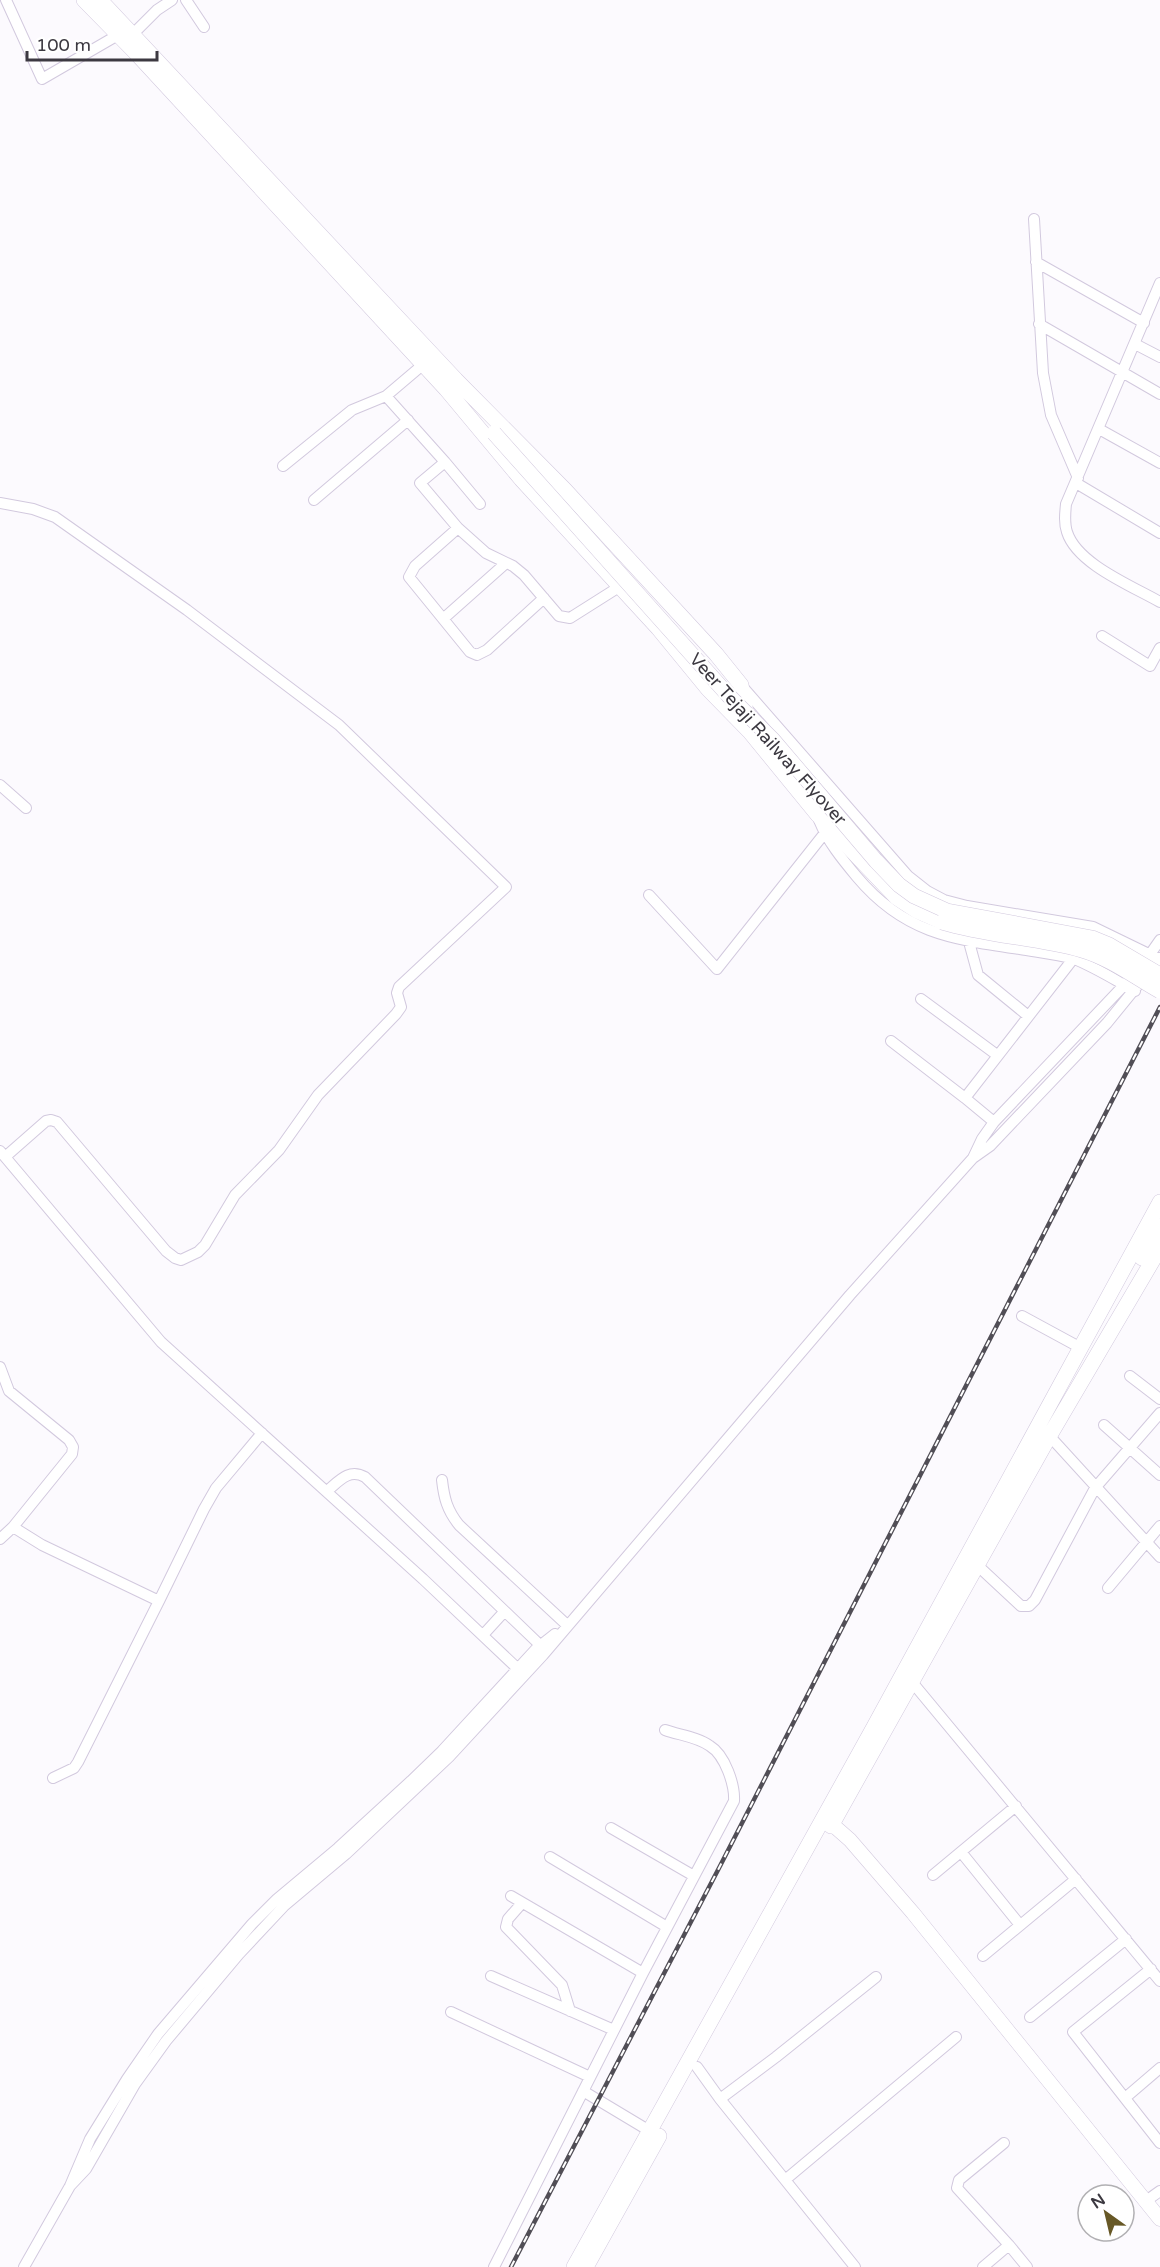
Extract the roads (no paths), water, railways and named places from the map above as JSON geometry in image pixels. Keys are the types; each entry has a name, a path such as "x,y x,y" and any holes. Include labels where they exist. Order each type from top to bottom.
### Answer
{"main road":[{"path":"84,0 125,35 451,385 565,490 716,654 741,685 750,732"},
{"path":"100,0 125,35"},
{"path":"451,385 521,479 658,628 708,689 750,732 817,814 897,898 917,911 942,922 970,930 1084,950 1160,991"},
{"name":"Veer Tejaji Railway Flyover","path":"451,385 728,696 773,740 898,885 914,896 947,911 1092,938 1157,962"},
{"path":"1082,1383 1085,1349 1160,1202"},
{"path":"574,2267 697,2067 828,1820 912,1682 977,1565 1044,1430 1061,1386 1160,1226"},
{"path":"586,2267 654,2134 1044,1430 1082,1383 1158,1254"}],"street":[{"path":"6,0 42,79 125,35 172,0"},
{"path":"186,0 204,27"},
{"path":"1034,219 1042,373 1052,415 1077,481 1160,533"},
{"path":"1036,262 1144,322"},
{"path":"1160,283 1066,504 1065,519 1067,533 1075,548 1089,561 1160,602"},
{"path":"1039,324 1160,394"},
{"path":"1135,344 1160,357"},
{"path":"283,466 352,410 386,396 419,368"},
{"path":"386,396 480,504"},
{"path":"314,500 408,420"},
{"path":"1099,429 1160,463"},
{"path":"445,462 420,483 458,528 486,553 524,575 559,616 570,618 619,587"},
{"path":"0,503 33,509 54,517 187,610 339,724 506,887 399,987 397,993 401,1007 396,1014 318,1095 279,1150 235,1195 205,1245 188,1257 181,1260 166,1251 57,1122 46,1121 3,1154 161,1342 327,1491 517,1668"},
{"path":"458,528 415,566 409,577 411,583 470,652 477,655 487,650 544,598"},
{"path":"443,619 506,563"},
{"path":"1102,636 1150,666 1160,648"},
{"path":"741,685 908,876 927,891 944,900 966,906 1093,927 1157,962"},
{"path":"0,785 26,808"},
{"path":"817,814 824,834 863,883 888,908 909,921 935,933 969,942 1073,959 1135,991"},
{"path":"649,895 717,969 824,834"},
{"path":"70,2186 86,2169 135,2084 166,2041 239,1954 284,1906 355,1846 449,1758 543,1655 850,1295 973,1158 990,1146 1032,1103 1135,991 1157,962 1160,940"},
{"path":"969,942 978,975 1027,1015"},
{"path":"965,1098 1027,1015 1073,959"},
{"path":"973,1158 994,1122 1124,985 1157,962"},
{"path":"921,999 997,1055"},
{"path":"891,1041 994,1122"},
{"path":"1022,1316 1085,1349"},
{"path":"0,1367 9,1391 69,1440 73,1447 72,1454 13,1527 0,1539"},
{"path":"1130,1376 1160,1399"},
{"path":"977,1565 1021,1606 1029,1606 1035,1600 1095,1488 1160,1413"},
{"path":"1104,1425 1160,1475"},
{"path":"1044,1430 1160,1557"},
{"path":"53,1778 74,1768 78,1762 204,1509 216,1488 262,1433"},
{"path":"327,1491 352,1473 365,1477 540,1645"},
{"path":"442,1480 444,1501 450,1514 459,1525 567,1625"},
{"path":"1108,1588 1160,1526"},
{"path":"13,1527 42,1545 159,1601"},
{"path":"483,1635 504,1612"},
{"path":"24,2267 70,2186 90,2139 158,2034 231,1948 277,1899 338,1848 411,1781 442,1751 540,1645 567,1625"},
{"path":"912,1682 1160,1981"},
{"path":"494,2267 643,1973 734,1801 732,1780 711,1746 665,1730"},
{"path":"933,1875 1016,1806"},
{"path":"828,1820 850,1840 913,1913 1160,2219"},
{"path":"611,1828 694,1876"},
{"path":"961,1852 1020,1925"},
{"path":"550,1857 667,1927"},
{"path":"983,1956 1076,1879"},
{"path":"512,1896 643,1973"},
{"path":"522,1903 508,1919 506,1927 562,1985 570,2011"},
{"path":"1030,2017 1126,1940"},
{"path":"1150,1969 1073,2032 1160,2143"},
{"path":"491,1976 614,2030"},
{"path":"720,2099 876,1977"},
{"path":"451,2012 590,2077"},
{"path":"785,2180 956,2037"},
{"path":"697,2067 855,2267"},
{"path":"1125,2098 1160,2068"},
{"path":"583,2091 654,2134"},
{"path":"1004,2143 959,2180 957,2187 1027,2267"},
{"path":"1146,2201 1160,2190"},
{"path":"983,2267 1009,2245"}],"railway":[{"path":"511,2267 719,1868 1160,1007"}]}
